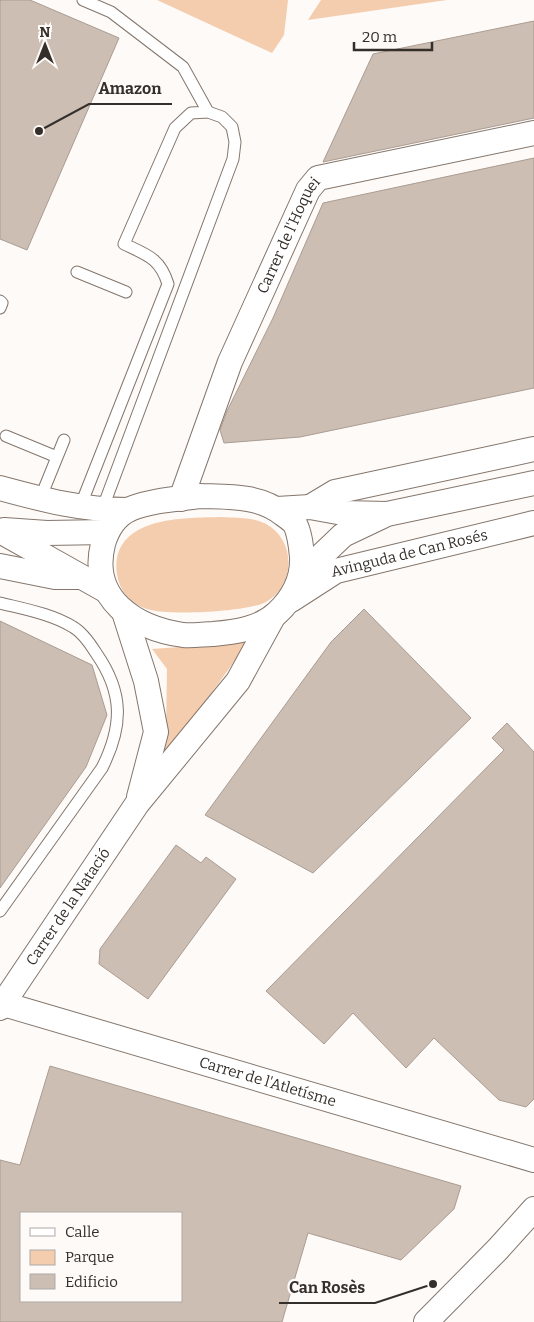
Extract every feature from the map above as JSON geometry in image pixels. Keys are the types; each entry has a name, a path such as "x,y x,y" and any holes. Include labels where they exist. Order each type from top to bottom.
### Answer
{"street":[{"name":"Carrer de l'Hoquei","path":"181,499 230,362 308,190 318,178 534,133"},
{"name":"Avinguda de Can Rosés","path":"310,507 335,492 534,449"},
{"name":"Avinguda de Can Rosés","path":"277,509 310,507 343,513 387,514 534,482"},
{"path":"0,488 96,516 113,523 128,510 148,503 200,496 251,498 277,509 294,522 300,541 301,575 291,600 273,617 241,632 184,635 149,626 124,612 105,590 0,530"},
{"name":"Avinguda de Can Rosés","path":"301,575 343,536 387,514"},
{"path":"0,530 47,533 96,516"},
{"path":"96,516 101,554 100,574 105,590"},
{"name":"Avinguda de Can Rosés","path":"291,600 336,571 534,524"},
{"path":"0,566 55,577 81,577"},
{"name":"Carrer de la Natació","path":"124,612 146,681 156,732 137,804"},
{"name":"Carrer de la Natació","path":"1,1005 137,804 238,681 273,617"},
{"name":"Carrer de l'Atletísme","path":"1,1005 534,1160"},
{"path":"426,1322 534,1209"}],"lane":[{"path":"84,0 111,12 183,67 208,112"},
{"path":"208,112 222,117 232,127 235,142 233,159 96,516 168,284 164,272 154,259 124,244 174,128 191,113 208,112"},
{"path":"77,272 126,292"},
{"path":"0,302 2,303 0,308"},
{"path":"6,436 57,457"},
{"path":"40,499 64,440"},
{"path":"0,603 32,611 74,627 93,648 106,667 117,698 118,724 111,750 102,768 0,911"}],"green space":[{"path":"157,0 288,0 284,35 272,53"},
{"path":"321,0 447,0 308,20"},
{"path":"221,517 255,520 266,524 276,531 287,551 288,563 283,585 276,594 266,602 243,608 207,612 172,612 147,609 136,604 125,594 118,579 116,562 123,544 132,534 160,522 176,519"},
{"path":"248,642 161,764 166,730 167,669 152,649"}],"building":[{"path":"0,0 30,0 119,38 27,250 0,239"},
{"path":"534,21 534,118 323,162 373,54"},
{"path":"534,158 534,388 300,437 224,443 220,430 227,411 273,318 323,203"},
{"path":"364,609 471,718 313,873 205,815 331,642"},
{"path":"0,621 92,665 107,715 86,767 0,888"},
{"path":"507,723 534,752 534,1099 526,1107 499,1100 434,1038 406,1068 353,1013 324,1044 266,991 504,750 492,738"},
{"path":"176,845 201,863 206,857 236,879 148,999 99,964 100,949"},
{"path":"50,1066 461,1186 454,1209 401,1260 308,1233 282,1322 0,1322 0,1160 20,1165"}],"place":[{"name":"Amazon","path":"39,131"},
{"name":"Can Rosès","path":"433,1284"}]}
